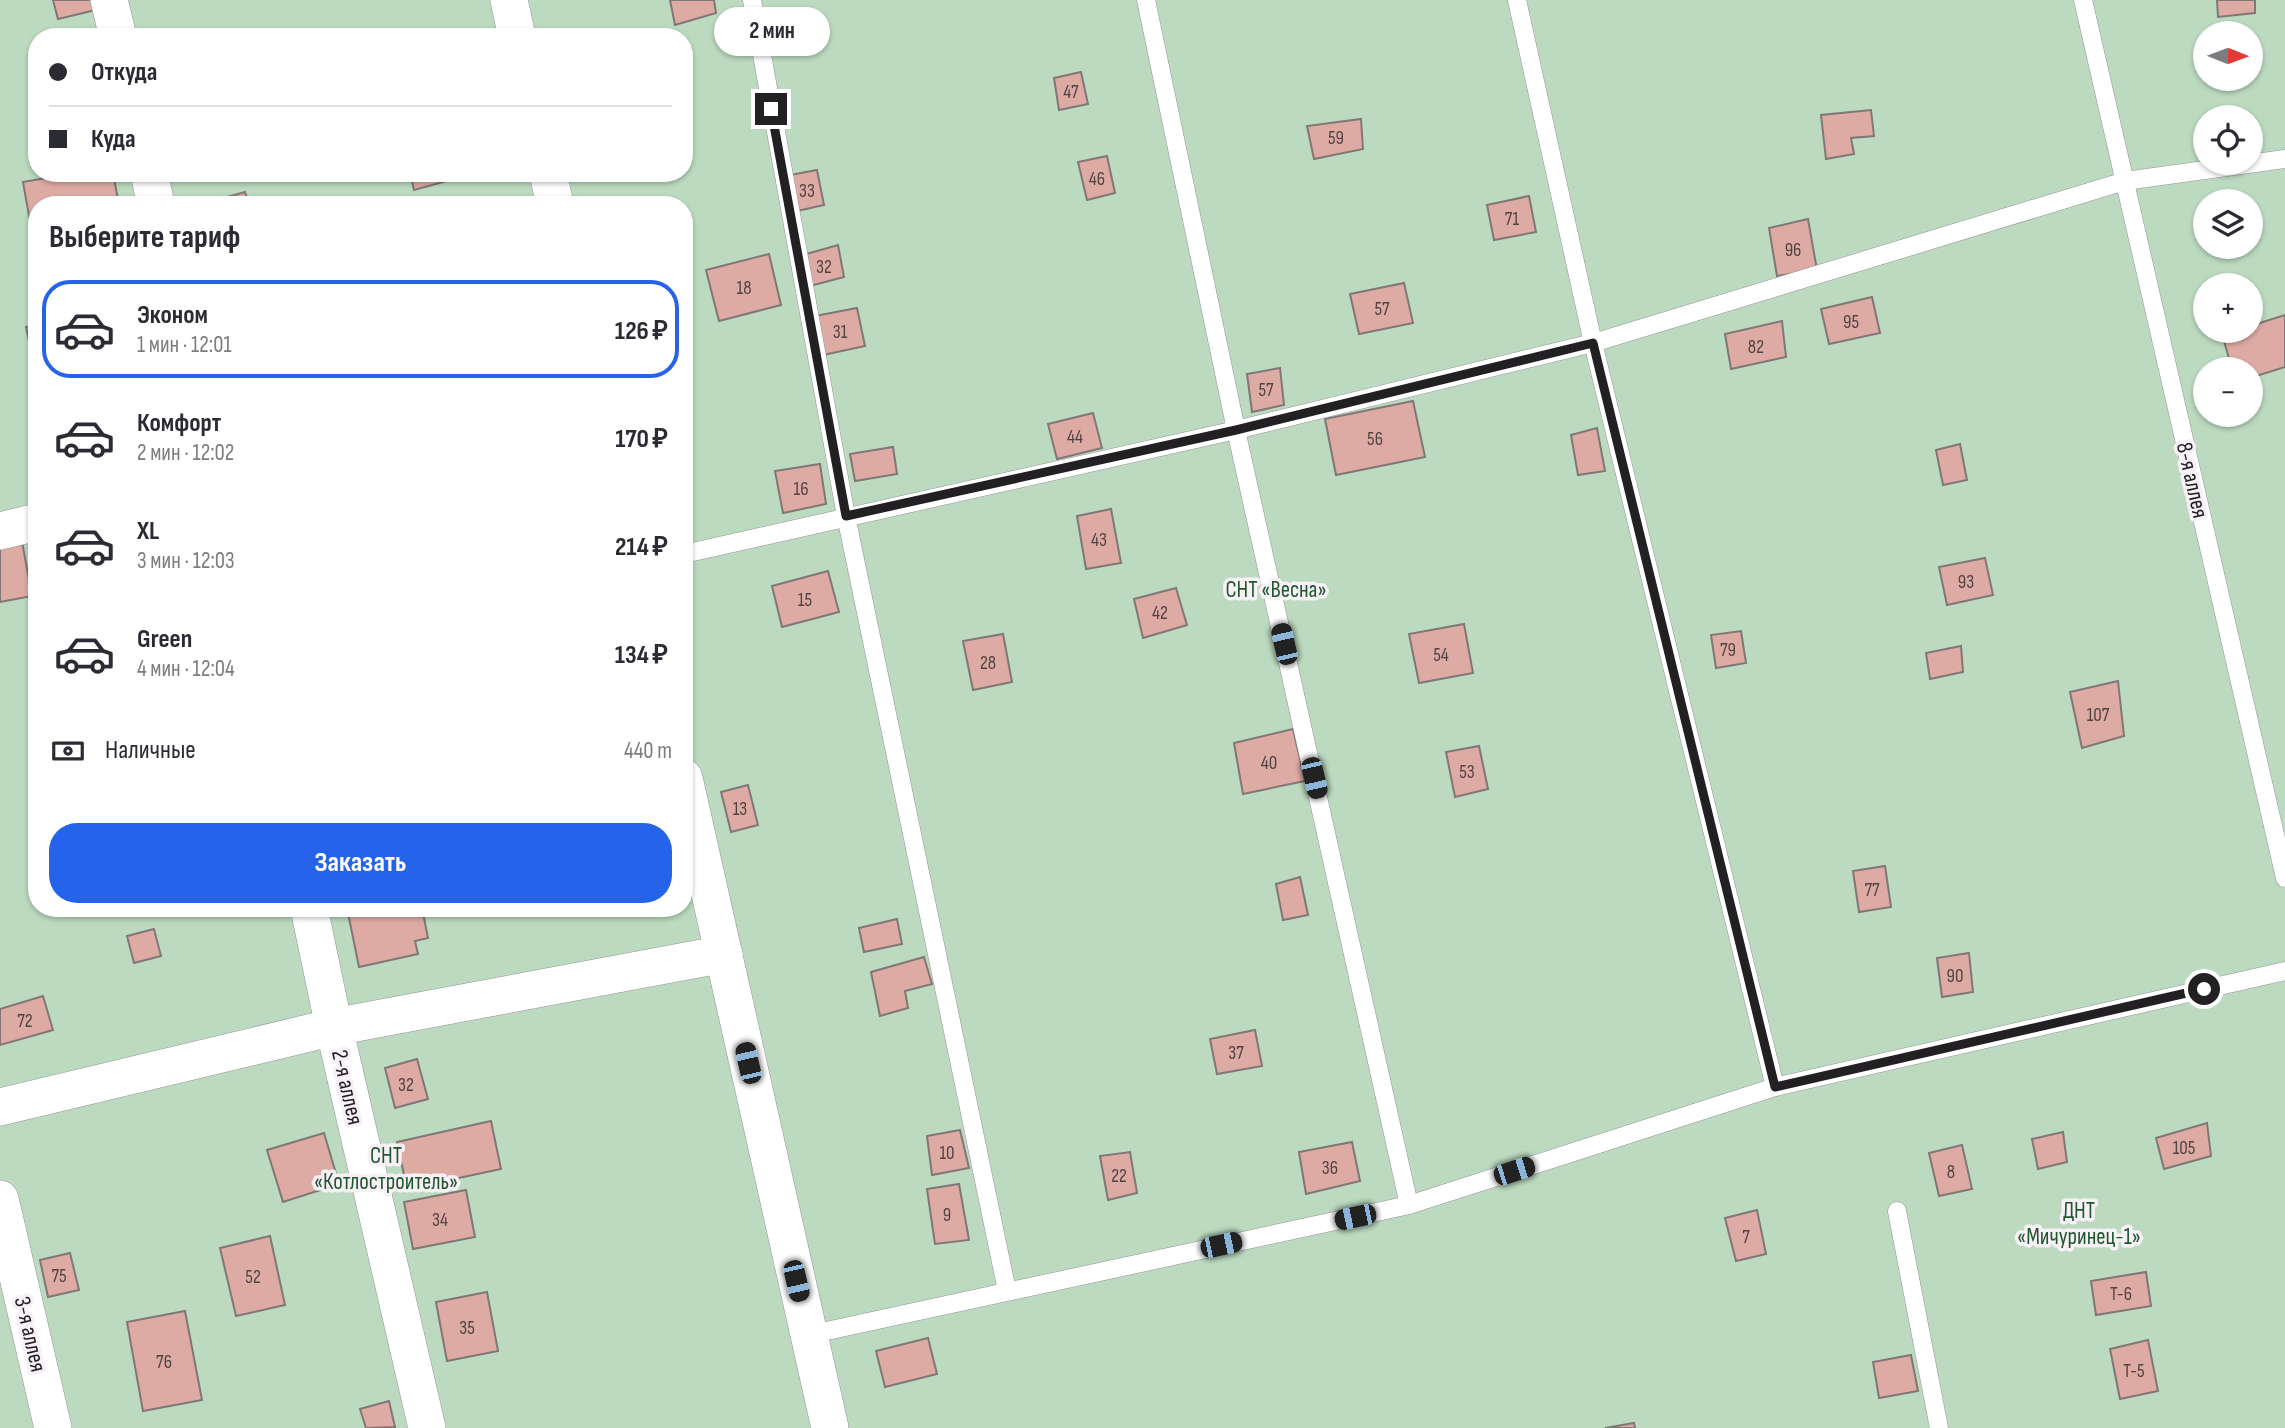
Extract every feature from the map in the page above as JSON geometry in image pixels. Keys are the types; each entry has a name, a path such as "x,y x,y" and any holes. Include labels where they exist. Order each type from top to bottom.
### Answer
{"street":[{"path":"109,0 116,28"},
{"path":"509,0 515,28"},
{"path":"0,531 28,524"},
{"path":"693,818 830,1428"},
{"name":"2-я аллея","path":"311,917 427,1428"},
{"path":"0,1107 334,1027 724,954"},
{"name":"3-я аллея","path":"0,1199 53,1428"}],"lane":[{"path":"752,0 846,516 1007,1291"},
{"path":"1146,0 1236,430 1409,1205"},
{"path":"1517,0 1593,343 1775,1087"},
{"name":"8-я аллея","path":"2083,0 2285,878"},
{"path":"693,552 1236,430 1593,343 2124,181 2285,159"},
{"path":"808,1335 1409,1205 1775,1087 2285,971"},
{"path":"1898,1211 1939,1428"}],"green space":[{"name":"СНТ «Весна»","path":"0,0 2285,0 2285,1428 0,1428"}],"building":[{"path":"53,0 102,0 104,8 58,19"},
{"path":"670,0 714,0 716,13 675,25"},
{"path":"2217,0 2255,0 2255,13 2218,17"},
{"path":"1081,72 1088,104 1059,110 1054,78"},
{"path":"1871,110 1874,136 1851,138 1854,154 1826,159 1821,115"},
{"path":"1361,119 1363,149 1314,159 1307,126"},
{"path":"1107,156 1115,193 1087,200 1078,162"},
{"path":"817,170 824,205 797,211 790,175"},
{"path":"23,182 115,182 117,196 28,196 28,210"},
{"path":"412,182 443,182 414,190"},
{"path":"1529,196 1536,232 1494,240 1487,205"},
{"path":"1808,219 1817,270 1777,276 1769,228"},
{"path":"838,245 844,277 810,286 803,255"},
{"path":"769,254 781,305 719,321 706,270"},
{"path":"1404,283 1413,323 1359,334 1350,294"},
{"path":"1872,297 1880,333 1829,344 1821,309"},
{"path":"857,308 865,346 823,355 815,316"},
{"path":"2285,315 2285,367 2263,374 2263,357 2229,357 2225,343 2263,343 2263,322"},
{"path":"1782,321 1786,357 1731,369 1725,334"},
{"path":"1280,368 1284,405 1252,412 1247,374"},
{"path":"1413,401 1425,457 1336,475 1325,419"},
{"path":"1093,413 1102,448 1057,459 1048,424"},
{"path":"1597,428 1605,471 1578,475 1571,435"},
{"path":"1960,444 1967,480 1943,485 1936,450"},
{"path":"893,447 897,474 855,481 850,454"},
{"path":"820,464 826,504 783,513 775,471"},
{"path":"1111,509 1121,563 1086,569 1077,516"},
{"path":"21,536 28,574 28,597 0,602 0,540"},
{"path":"1985,558 1993,595 1947,605 1939,567"},
{"path":"828,571 839,612 782,627 772,586"},
{"path":"1176,588 1187,625 1143,638 1134,599"},
{"path":"1464,624 1473,673 1419,683 1409,634"},
{"path":"1741,631 1746,663 1716,668 1711,635"},
{"path":"1003,634 1012,682 973,690 963,641"},
{"path":"1961,646 1963,672 1930,679 1926,653"},
{"path":"2118,681 2124,736 2082,748 2070,692"},
{"path":"1293,729 1305,781 1243,794 1234,743"},
{"path":"1479,746 1488,789 1455,797 1446,752"},
{"path":"748,785 758,825 731,832 721,792"},
{"path":"1885,866 1891,907 1859,912 1853,871"},
{"path":"1300,877 1308,915 1283,920 1276,884"},
{"path":"349,917 424,917 428,938 415,941 418,954 359,967"},
{"path":"897,919 902,944 864,952 859,928"},
{"path":"154,929 161,956 134,963 127,936"},
{"path":"1969,953 1973,992 1942,997 1937,958"},
{"path":"924,957 932,984 905,991 908,1008 880,1016 871,972"},
{"path":"43,996 53,1030 0,1045 0,1009"},
{"path":"1255,1030 1262,1066 1217,1074 1210,1039"},
{"path":"417,1059 428,1099 395,1108 385,1068"},
{"path":"491,1121 501,1169 407,1189 397,1142"},
{"path":"2207,1123 2211,1156 2164,1169 2156,1138"},
{"path":"960,1130 969,1168 932,1175 927,1136"},
{"path":"2063,1132 2067,1162 2038,1169 2032,1139"},
{"path":"324,1133 339,1184 283,1202 267,1150"},
{"path":"1352,1142 1360,1181 1306,1194 1299,1152"},
{"path":"1962,1145 1972,1189 1939,1196 1929,1153"},
{"path":"1130,1152 1137,1193 1108,1200 1100,1156"},
{"path":"959,1184 969,1240 935,1244 927,1189"},
{"path":"466,1190 475,1237 413,1249 404,1202"},
{"path":"1757,1210 1766,1254 1736,1261 1725,1218"},
{"path":"270,1236 285,1305 236,1316 220,1248"},
{"path":"70,1253 79,1290 48,1297 40,1260"},
{"path":"2146,1272 2151,1306 2096,1315 2091,1281"},
{"path":"487,1292 498,1351 447,1361 436,1302"},
{"path":"185,1311 202,1400 143,1411 127,1322"},
{"path":"928,1338 937,1374 885,1387 876,1351"},
{"path":"2148,1340 2158,1391 2120,1399 2110,1349"},
{"path":"1911,1355 1918,1391 1879,1398 1873,1362"},
{"path":"389,1401 395,1427 366,1428 360,1409"},
{"path":"1634,1423 1635,1428 1605,1428"}],"route":[{"path":"771,109 846,516 1236,430 1593,343 1775,1087 2204,989"}],"park label":[{"name":"СНТ «Котлостроитель»","path":"386,1168"},
{"name":"ДНТ «Мичуринец-1»","path":"2079,1223"}]}
